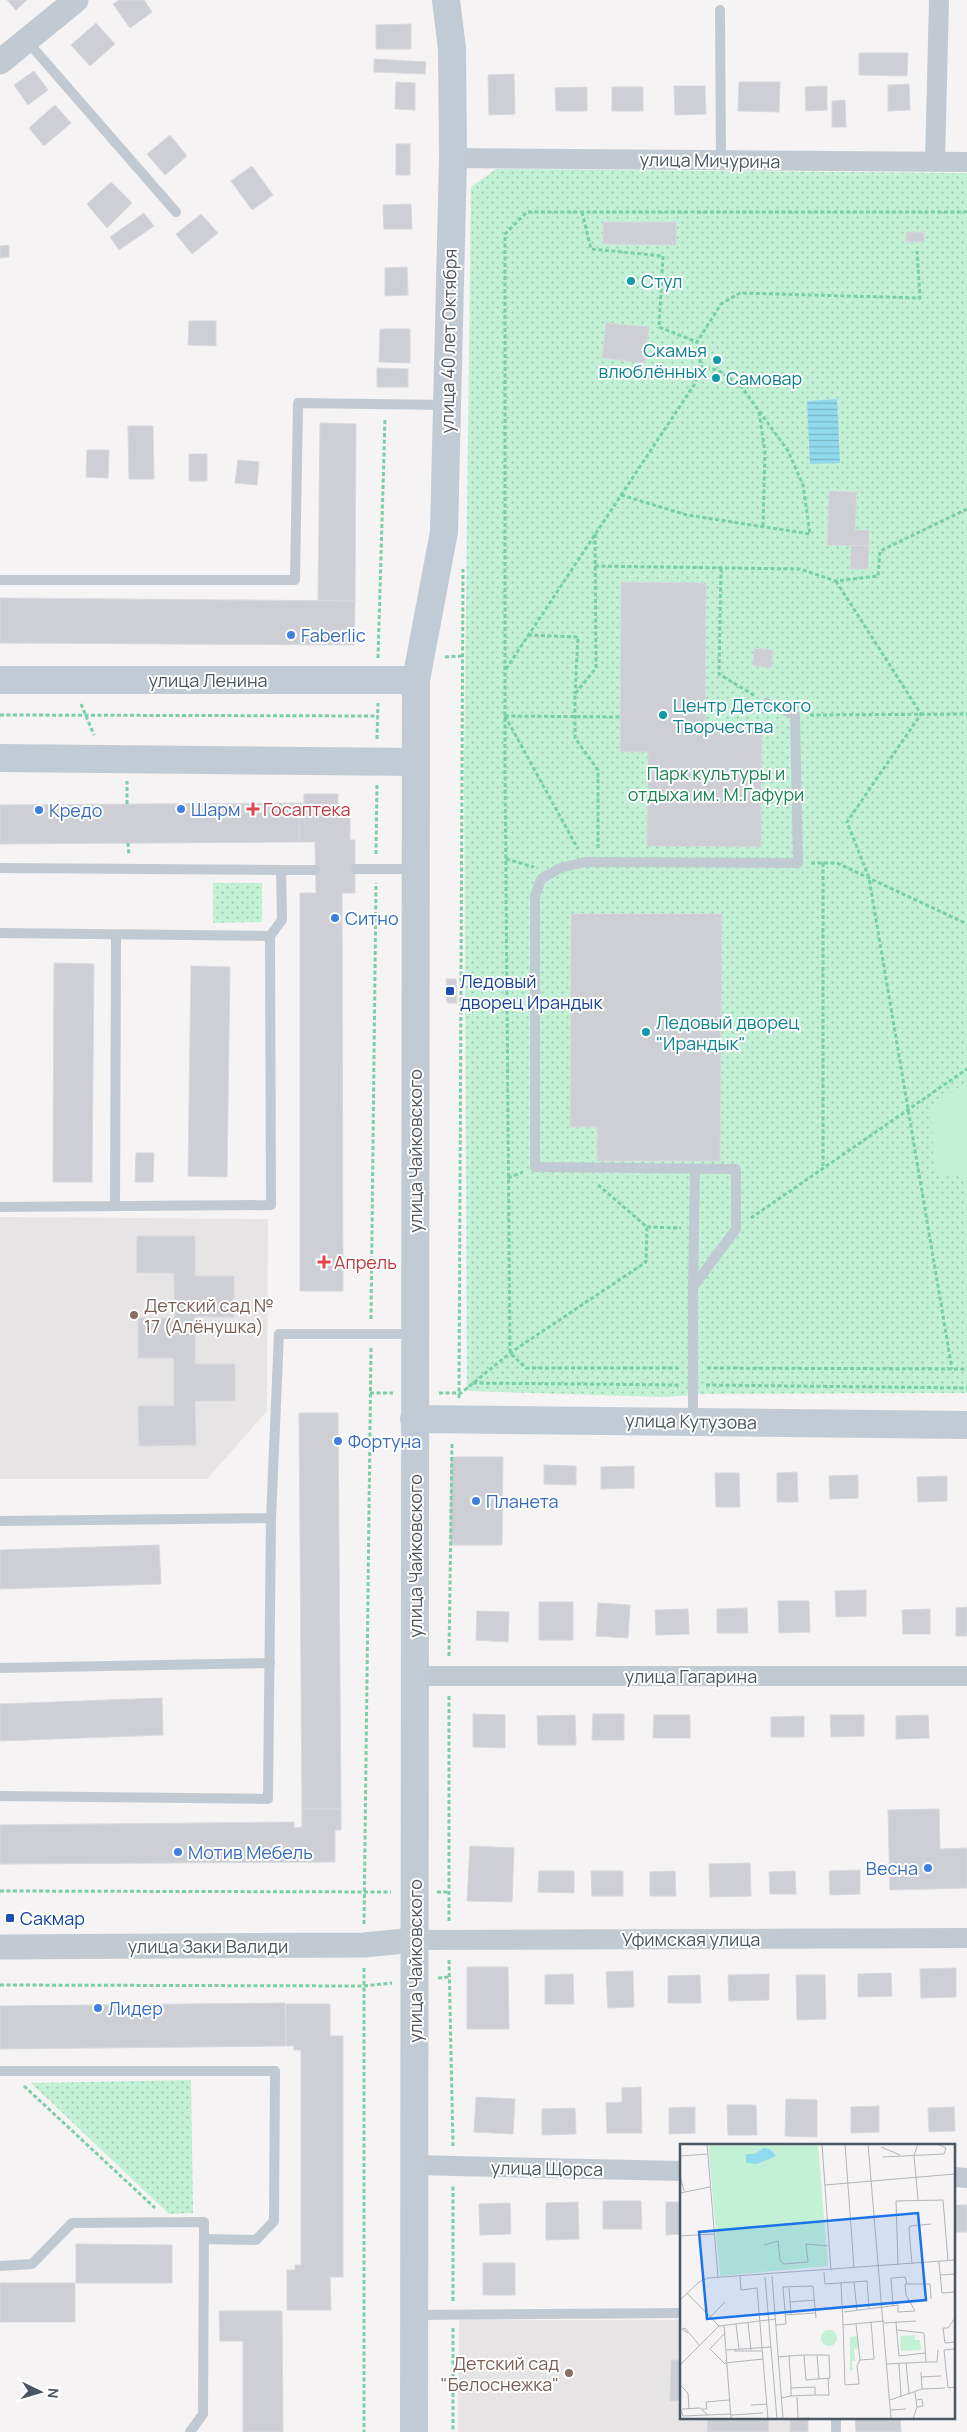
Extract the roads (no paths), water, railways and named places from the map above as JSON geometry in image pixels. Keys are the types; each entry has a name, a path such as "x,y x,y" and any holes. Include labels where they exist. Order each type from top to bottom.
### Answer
{"main road":[{"name":"улица 40 лет Октября","path":"416,680 444,532 453,158 452,49 446,0"},
{"name":"улица Ленина","path":"0,680 416,680"},
{"name":"улица Чайковского","path":"414,2432 412,2165 415,1940 416,680"},
{"path":"0,758 416,762"},
{"name":"улица Кутузова","path":"414,1419 693,1421 967,1426"}],"street":[{"path":"0,62 76,0"},
{"path":"935,162 939,0"},
{"name":"улица Мичурина","path":"453,158 967,162"},
{"name":"улица Гагарина","path":"415,1676 967,1676"},
{"name":"Уфимская улица","path":"415,1940 967,1938"},
{"name":"улица Заки Валиди","path":"0,1947 364,1944 415,1940"},
{"name":"улица Щорса","path":"412,2165 680,2171"},
{"path":"954,2177 967,2178"}],"lane":[{"path":"720,10 721,160"},
{"path":"27,41 176,212"},
{"path":"0,580 295,580 298,403 447,405"},
{"path":"694,1287 736,1229 736,1169 535,1167 534,896 541,879 553,872 585,862 798,863 794,715 766,703"},
{"path":"0,868 315,870"},
{"path":"355,870 416,869"},
{"path":"0,1207 271,1205 270,936 282,920 281,870"},
{"path":"0,933 116,936 270,936"},
{"path":"115,1206 116,936"},
{"path":"693,1421 695,1169"},
{"path":"0,1796 268,1799 271,1518 279,1334 414,1334"},
{"path":"0,1521 271,1518"},
{"path":"0,1668 270,1663"},
{"path":"4,2070 275,2071 274,2221 256,2240 204,2239"},
{"path":"0,2266 32,2264 72,2223 204,2222 203,2414 190,2432"},
{"path":"413,2314 680,2313"}],"water":[{"path":"837,399 840,463 810,464 807,401"}],"place":[{"name":"Стул","path":"631,281"},
{"name":"Скамья влюблённых","path":"717,360"},
{"name":"Самовар","path":"716,378"},
{"name":"Faberlic","path":"291,635"},
{"name":"Центр Детского Творчества","path":"663,715"},
{"name":"Шарм","path":"181,809"},
{"name":"Госаптека","path":"253,809"},
{"name":"Кредо","path":"39,810"},
{"name":"Ситно","path":"335,918"},
{"name":"Ледовый дворец Ирандык","path":"450,991"},
{"name":"Ледовый дворец \"Ирандык\"","path":"646,1032"},
{"name":"Апрель","path":"324,1262"},
{"name":"Детский сад № 17 (Алёнушка)","path":"134,1315"},
{"name":"Фортуна","path":"338,1441"},
{"name":"Планета","path":"476,1501"},
{"name":"Мотив Мебель","path":"178,1852"},
{"name":"Весна","path":"928,1868"},
{"name":"Сакмар","path":"10,1918"},
{"name":"Лидер","path":"98,2008"},
{"name":"Детский сад \"Белоснежка\"","path":"569,2373"}],"park label":[{"name":"Парк культуры и отдыха им. М.Гафури","path":"716,783"}]}
